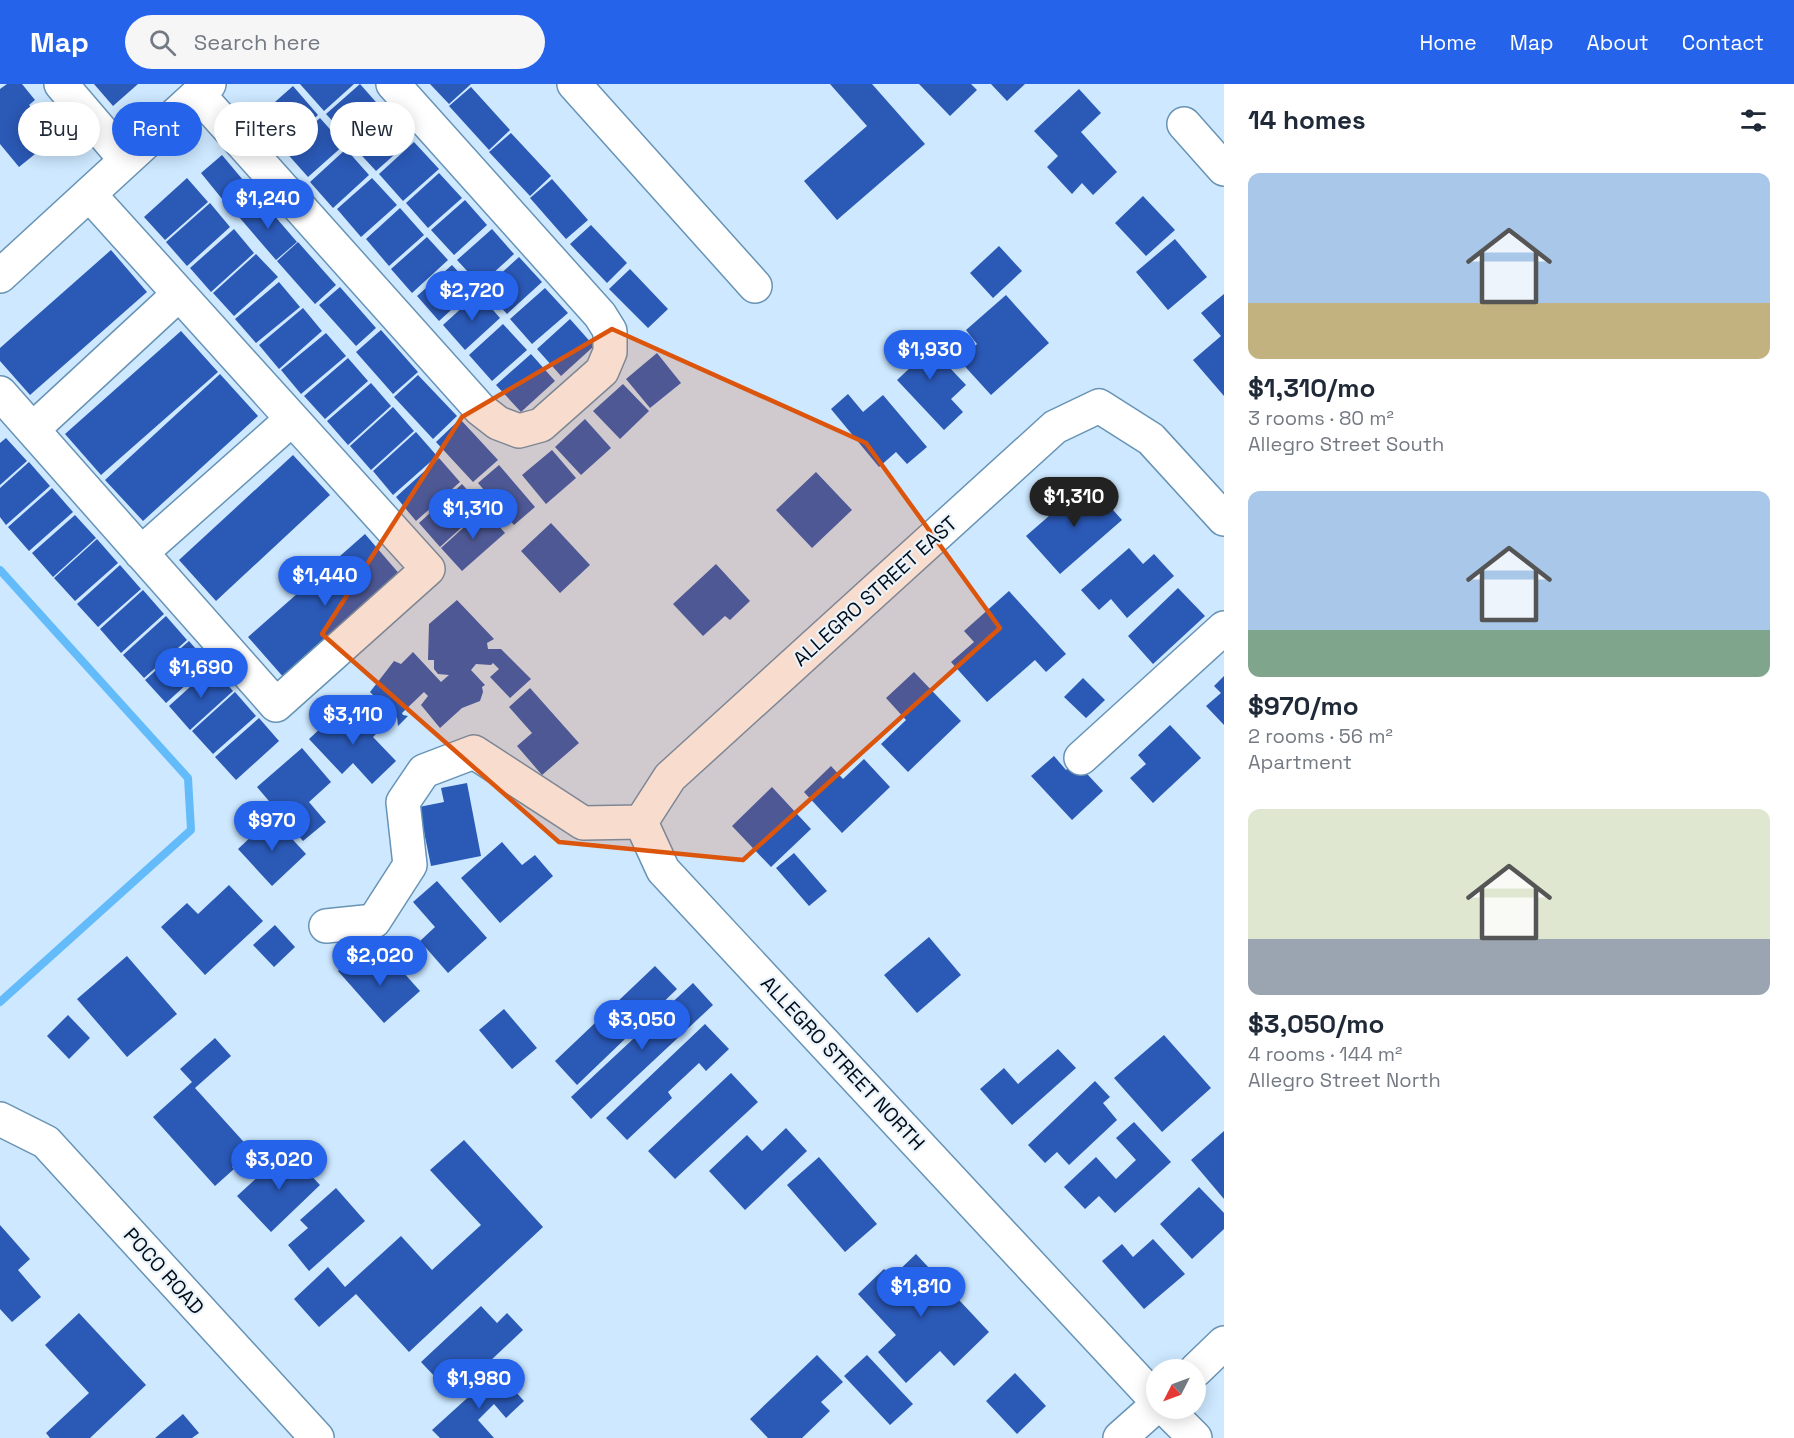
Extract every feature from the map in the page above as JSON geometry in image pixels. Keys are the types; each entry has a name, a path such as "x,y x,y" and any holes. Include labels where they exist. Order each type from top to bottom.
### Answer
{"street":[{"path":"61,84 126,160"},
{"path":"0,276 204,89 480,409 498,423 519,430 541,425 602,371 610,352 610,331 600,315 393,84"},
{"path":"574,84 755,286"},
{"path":"1184,124 1224,169"},
{"path":"0,393 276,705 428,569 89,194"},
{"path":"33,429 179,294"},
{"name":"ALLEGRO STREET EAST","path":"641,822 670,777 1054,427 1099,406 1151,439 1224,519"},
{"path":"141,553 292,419"},
{"path":"1081,758 1224,628"},
{"path":"326,926 374,921 410,866 402,802 424,771 474,752 583,823 641,822"},
{"name":"ALLEGRO STREET NORTH","path":"641,822 663,870 1146,1389"},
{"name":"POCO ROAD","path":"0,1119 46,1142 317,1438"},
{"path":"1206,1360 1224,1343"},
{"path":"1120,1438 1146,1415"},
{"path":"1176,1419 1196,1438"}],"highlighted area":[{"path":"612,329 866,443 1000,628 743,860 559,842 322,634 462,417"}],"building":[{"path":"7,84 22,84 35,100 18,102 18,156 33,156 19,167 0,144 0,89"},
{"path":"94,84 138,84 118,102 112,102 112,105"},
{"path":"300,84 354,84 334,102 330,102 330,106 324,111"},
{"path":"360,84 376,102 340,102"},
{"path":"430,84 471,84 449,104"},
{"path":"830,84 872,84 925,144 837,220 804,181 867,126"},
{"path":"919,84 971,84 977,90 950,116"},
{"path":"991,84 1025,84 1007,101"},
{"path":"293,86 307,102 275,102"},
{"path":"471,87 510,130 489,150 449,106"},
{"path":"1079,89 1101,113 1081,132 1117,172 1093,195 1082,183 1072,194 1047,167 1058,156 1034,131"},
{"path":"320,118 330,129 332,156 308,177 289,156 318,156 318,120"},
{"path":"511,133 551,176 530,196 489,152"},
{"path":"415,143 439,169 403,201 379,174 399,156 415,156"},
{"path":"223,156 258,198 236,216 201,173"},
{"path":"338,156 352,156 369,175 333,208 310,182"},
{"path":"362,156 393,156 376,171"},
{"path":"439,173 462,198 428,228 406,203"},
{"path":"187,178 208,202 165,240 144,217"},
{"path":"372,178 397,205 361,237 337,209"},
{"path":"552,179 588,220 566,239 530,198"},
{"path":"1143,196 1175,230 1146,256 1115,223"},
{"path":"260,199 297,242 276,260 239,217"},
{"path":"465,200 487,225 454,255 431,230"},
{"path":"210,203 230,227 187,266 166,242"},
{"path":"400,208 424,235 389,266 366,239"},
{"path":"591,225 627,263 607,283 570,244"},
{"path":"234,229 254,253 211,292 190,268"},
{"path":"492,229 514,254 480,285 457,260"},
{"path":"427,237 448,260 412,293 391,269"},
{"path":"1175,239 1207,277 1168,310 1136,272"},
{"path":"298,242 336,285 315,304 277,261"},
{"path":"999,246 1022,271 993,298 970,273"},
{"path":"111,250 147,292 30,395 0,361 0,348"},
{"path":"256,254 278,277 234,316 213,293"},
{"path":"519,257 542,282 507,314 484,289"},
{"path":"452,265 474,289 439,321 417,296"},
{"path":"630,269 668,309 648,328 609,289"},
{"path":"279,282 300,307 256,343 235,319"},
{"path":"340,287 376,328 356,346 319,305"},
{"path":"545,288 568,313 532,344 510,319"},
{"path":"478,293 500,318 465,350 443,325"},
{"path":"1224,294 1224,396 1193,360 1221,336 1201,313"},
{"path":"1006,295 1049,343 991,395 959,360 977,344 966,330"},
{"path":"303,308 322,331 279,369 259,345"},
{"path":"570,319 594,346 561,376 537,349"},
{"path":"503,324 527,350 492,381 469,355"},
{"path":"381,330 418,372 393,394 356,352"},
{"path":"181,331 218,372 101,475 65,434"},
{"path":"915,331 966,385 951,399 963,412 944,430 897,380 912,366 896,348"},
{"path":"326,333 346,356 301,394 281,370"},
{"path":"657,353 681,383 650,408 626,379"},
{"path":"531,354 555,381 521,412 496,385"},
{"path":"348,358 368,381 325,419 304,396"},
{"path":"220,374 258,416 143,521 105,480"},
{"path":"418,375 457,416 433,439 394,397"},
{"path":"371,383 391,406 348,445 327,421"},
{"path":"623,384 649,411 620,439 593,411"},
{"path":"848,394 863,412 883,395 927,447 907,464 896,452 879,467 831,409"},
{"path":"393,407 414,431 371,470 350,446"},
{"path":"460,419 498,460 473,482 436,442"},
{"path":"585,419 611,448 581,475 555,447"},
{"path":"416,432 437,456 393,495 373,471"},
{"path":"6,438 27,461 0,485 0,443"},
{"path":"552,450 576,478 546,504 522,475"},
{"path":"293,455 330,495 216,601 179,560"},
{"path":"439,458 460,482 416,521 396,497"},
{"path":"29,462 50,486 6,525 0,517 0,488"},
{"path":"499,465 535,507 514,525 478,483"},
{"path":"816,472 852,510 812,548 776,510"},
{"path":"1088,482 1122,520 1060,574 1026,536"},
{"path":"462,484 483,508 440,547 419,523"},
{"path":"52,488 73,512 29,551 8,527"},
{"path":"484,509 505,533 462,571 441,548"},
{"path":"75,515 96,538 53,577 32,553"},
{"path":"551,523 590,565 560,593 521,551"},
{"path":"365,534 402,577 285,679 248,637"},
{"path":"97,539 118,563 75,601 54,578"},
{"path":"1129,548 1143,564 1154,554 1174,576 1127,618 1111,599 1099,610 1081,590"},
{"path":"716,564 750,601 730,620 725,616 703,636 673,604"},
{"path":"120,565 141,589 98,627 77,604"},
{"path":"1178,588 1205,616 1153,664 1128,636"},
{"path":"143,590 164,614 121,653 100,629"},
{"path":"1009,591 1066,654 1046,672 1035,660 987,702 951,662 974,642 964,631"},
{"path":"457,600 494,639 487,643 488,649 501,649 531,679 510,698 490,677 499,669 493,663 491,665 476,664 471,670 485,685 482,687 480,701 462,708 440,728 421,705 428,696 424,692 402,713 408,716 398,726 397,717 370,692 394,661 401,664 413,652 441,682 449,675 438,674 434,669 434,660 428,660 429,624"},
{"path":"166,616 187,640 144,678 123,655"},
{"path":"189,641 209,664 166,703 145,680"},
{"path":"212,667 233,691 190,730 169,706"},
{"path":"914,672 961,721 908,772 881,744 906,720 886,698"},
{"path":"1224,676 1224,725 1206,706 1221,693 1214,686"},
{"path":"1083,678 1105,700 1086,718 1064,697"},
{"path":"530,688 579,743 542,775 517,746 532,733 509,707"},
{"path":"235,692 256,716 213,754 192,731"},
{"path":"356,708 378,732 373,737 396,761 372,784 353,763 342,774 309,739 337,713 343,720"},
{"path":"259,718 279,741 236,780 215,757"},
{"path":"1170,725 1201,758 1153,803 1130,778 1146,764 1138,755"},
{"path":"302,748 331,782 309,802 326,822 303,841 257,787"},
{"path":"1054,756 1066,770 1075,761 1103,791 1072,820 1031,776"},
{"path":"864,759 890,787 842,833 804,792 831,766 843,779"},
{"path":"467,783 481,856 431,866 419,807 444,802 441,788"},
{"path":"772,787 811,829 771,867 732,826"},
{"path":"272,817 306,854 272,886 238,849"},
{"path":"502,842 522,865 535,855 553,876 500,923 461,878"},
{"path":"794,853 827,891 809,906 776,868"},
{"path":"437,881 487,938 448,973 420,941 435,927 413,902"},
{"path":"229,885 263,921 205,975 161,927 187,903 198,914"},
{"path":"275,925 295,947 274,967 253,945"},
{"path":"929,937 961,975 917,1013 884,975"},
{"path":"358,953 379,977 395,963 420,991 384,1023 338,971"},
{"path":"127,956 177,1014 127,1057 77,999"},
{"path":"655,966 677,989 577,1085 555,1061"},
{"path":"693,983 713,1005 591,1119 571,1097"},
{"path":"504,1009 537,1048 512,1069 479,1030"},
{"path":"68,1015 90,1038 69,1059 47,1036"},
{"path":"705,1024 729,1049 706,1071 699,1063 668,1092 672,1098 627,1140 606,1118"},
{"path":"1164,1035 1211,1088 1162,1132 1114,1078"},
{"path":"215,1038 231,1056 195,1088 251,1150 215,1186 153,1117 192,1082 180,1069"},
{"path":"1058,1049 1076,1068 1012,1125 980,1089 1004,1068 1018,1084"},
{"path":"731,1073 758,1102 675,1179 648,1151"},
{"path":"1095,1081 1110,1097 1103,1103 1117,1120 1069,1165 1057,1152 1045,1163 1028,1145"},
{"path":"1134,1122 1171,1162 1115,1213 1099,1196 1085,1209 1064,1187 1096,1157 1116,1179 1136,1160 1116,1138"},
{"path":"786,1128 807,1151 745,1210 709,1171 747,1135 762,1151"},
{"path":"1224,1131 1224,1199 1191,1160"},
{"path":"464,1140 543,1227 409,1352 356,1294 319,1327 294,1299 328,1267 345,1287 401,1236 432,1270 481,1225 430,1170"},
{"path":"287,1150 320,1185 271,1232 237,1196"},
{"path":"819,1157 877,1224 845,1252 787,1185"},
{"path":"1199,1187 1224,1213 1224,1229 1192,1259 1160,1224"},
{"path":"336,1188 365,1221 309,1271 288,1245 308,1228 300,1220"},
{"path":"0,1225 30,1259 18,1270 41,1297 12,1322 0,1309"},
{"path":"1153,1239 1185,1274 1144,1309 1102,1261 1122,1244 1133,1257"},
{"path":"916,1254 989,1332 954,1366 940,1351 906,1383 878,1352 896,1335 858,1294 884,1269 892,1277"},
{"path":"481,1306 497,1323 507,1313 523,1330 453,1396 421,1362"},
{"path":"79,1313 146,1385 90,1438 50,1438 46,1433 89,1393 45,1345"},
{"path":"817,1355 843,1382 821,1402 830,1411 802,1438 768,1438 750,1419"},
{"path":"867,1355 913,1404 890,1425 844,1376"},
{"path":"497,1371 524,1401 506,1418 494,1404 478,1420 494,1438 440,1438 432,1430"},
{"path":"1015,1373 1046,1406 1017,1434 986,1401"},
{"path":"183,1414 199,1433 192,1438 155,1438"}],"waterway":[{"path":"0,570 188,778 191,830 0,1002"}]}
